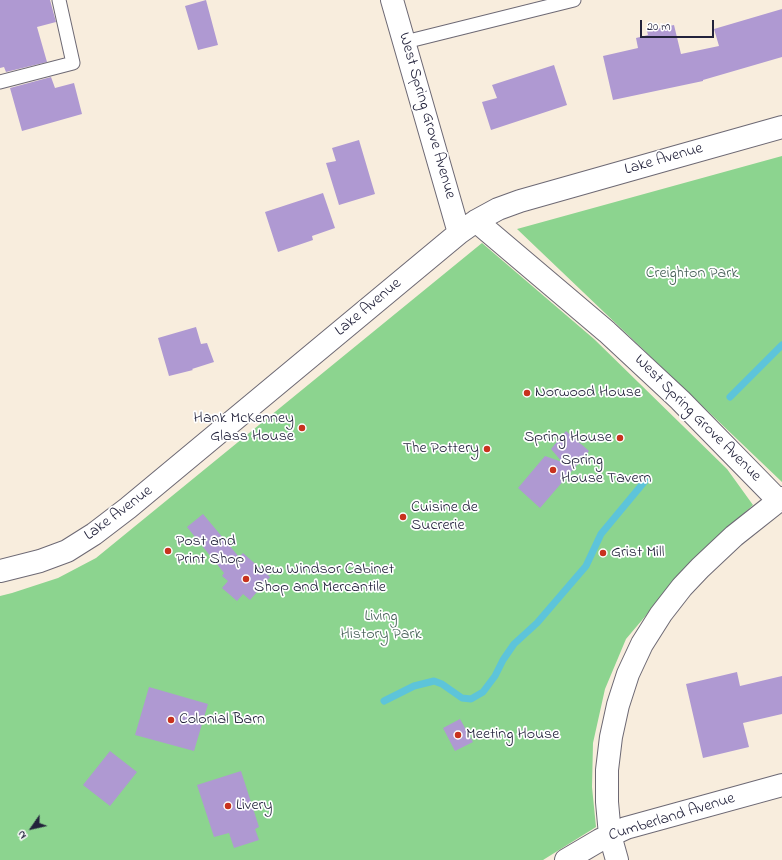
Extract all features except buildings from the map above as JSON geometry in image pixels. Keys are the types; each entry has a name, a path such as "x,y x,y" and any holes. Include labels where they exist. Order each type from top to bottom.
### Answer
{"street":[{"name":"West Spring Grove Avenue","path":"392,0 468,227 607,332 680,400 780,499 734,536 682,587 661,614 642,644 628,674 618,705 611,737 607,770 607,802 610,835 617,860"},
{"name":"Lake Avenue","path":"0,571 40,561 67,551 94,534 128,508 468,227 498,209 520,201 782,127"},
{"name":"Cumberland Avenue","path":"566,860 600,840 626,828 782,786"}],"lane":[{"path":"0,82 73,63 59,0"},
{"path":"405,42 574,0"}],"green space":[{"name":"Creighton Park","path":"782,156 782,482 517,229"},
{"name":"Living History Park","path":"482,243 594,339 727,469 753,505 692,561 626,639 605,689 593,743 592,787 596,827 543,860 0,860 0,596 58,578 96,558"}],"waterway":[{"path":"730,397 782,345"},
{"path":"384,701 414,686 434,681 442,684 462,698 471,699 483,692 495,676 503,660 514,644 537,623 586,566 601,534 645,481"}],"place":[{"name":"Norwood House","path":"527,393"},
{"name":"Hank McKenney Glass House","path":"302,428"},
{"name":"Spring House","path":"620,438"},
{"name":"The Pottery","path":"487,449"},
{"name":"Spring House Tavern","path":"553,470"},
{"name":"Cuisine de Sucrerie","path":"403,517"},
{"name":"Post and Print Shop","path":"168,551"},
{"name":"Grist Mill","path":"603,553"},
{"name":"New Windsor Cabinet Shop and Mercantile","path":"246,579"},
{"name":"Colonial Barn","path":"171,720"},
{"name":"Meeting House","path":"458,735"},
{"name":"Livery","path":"228,806"}]}
